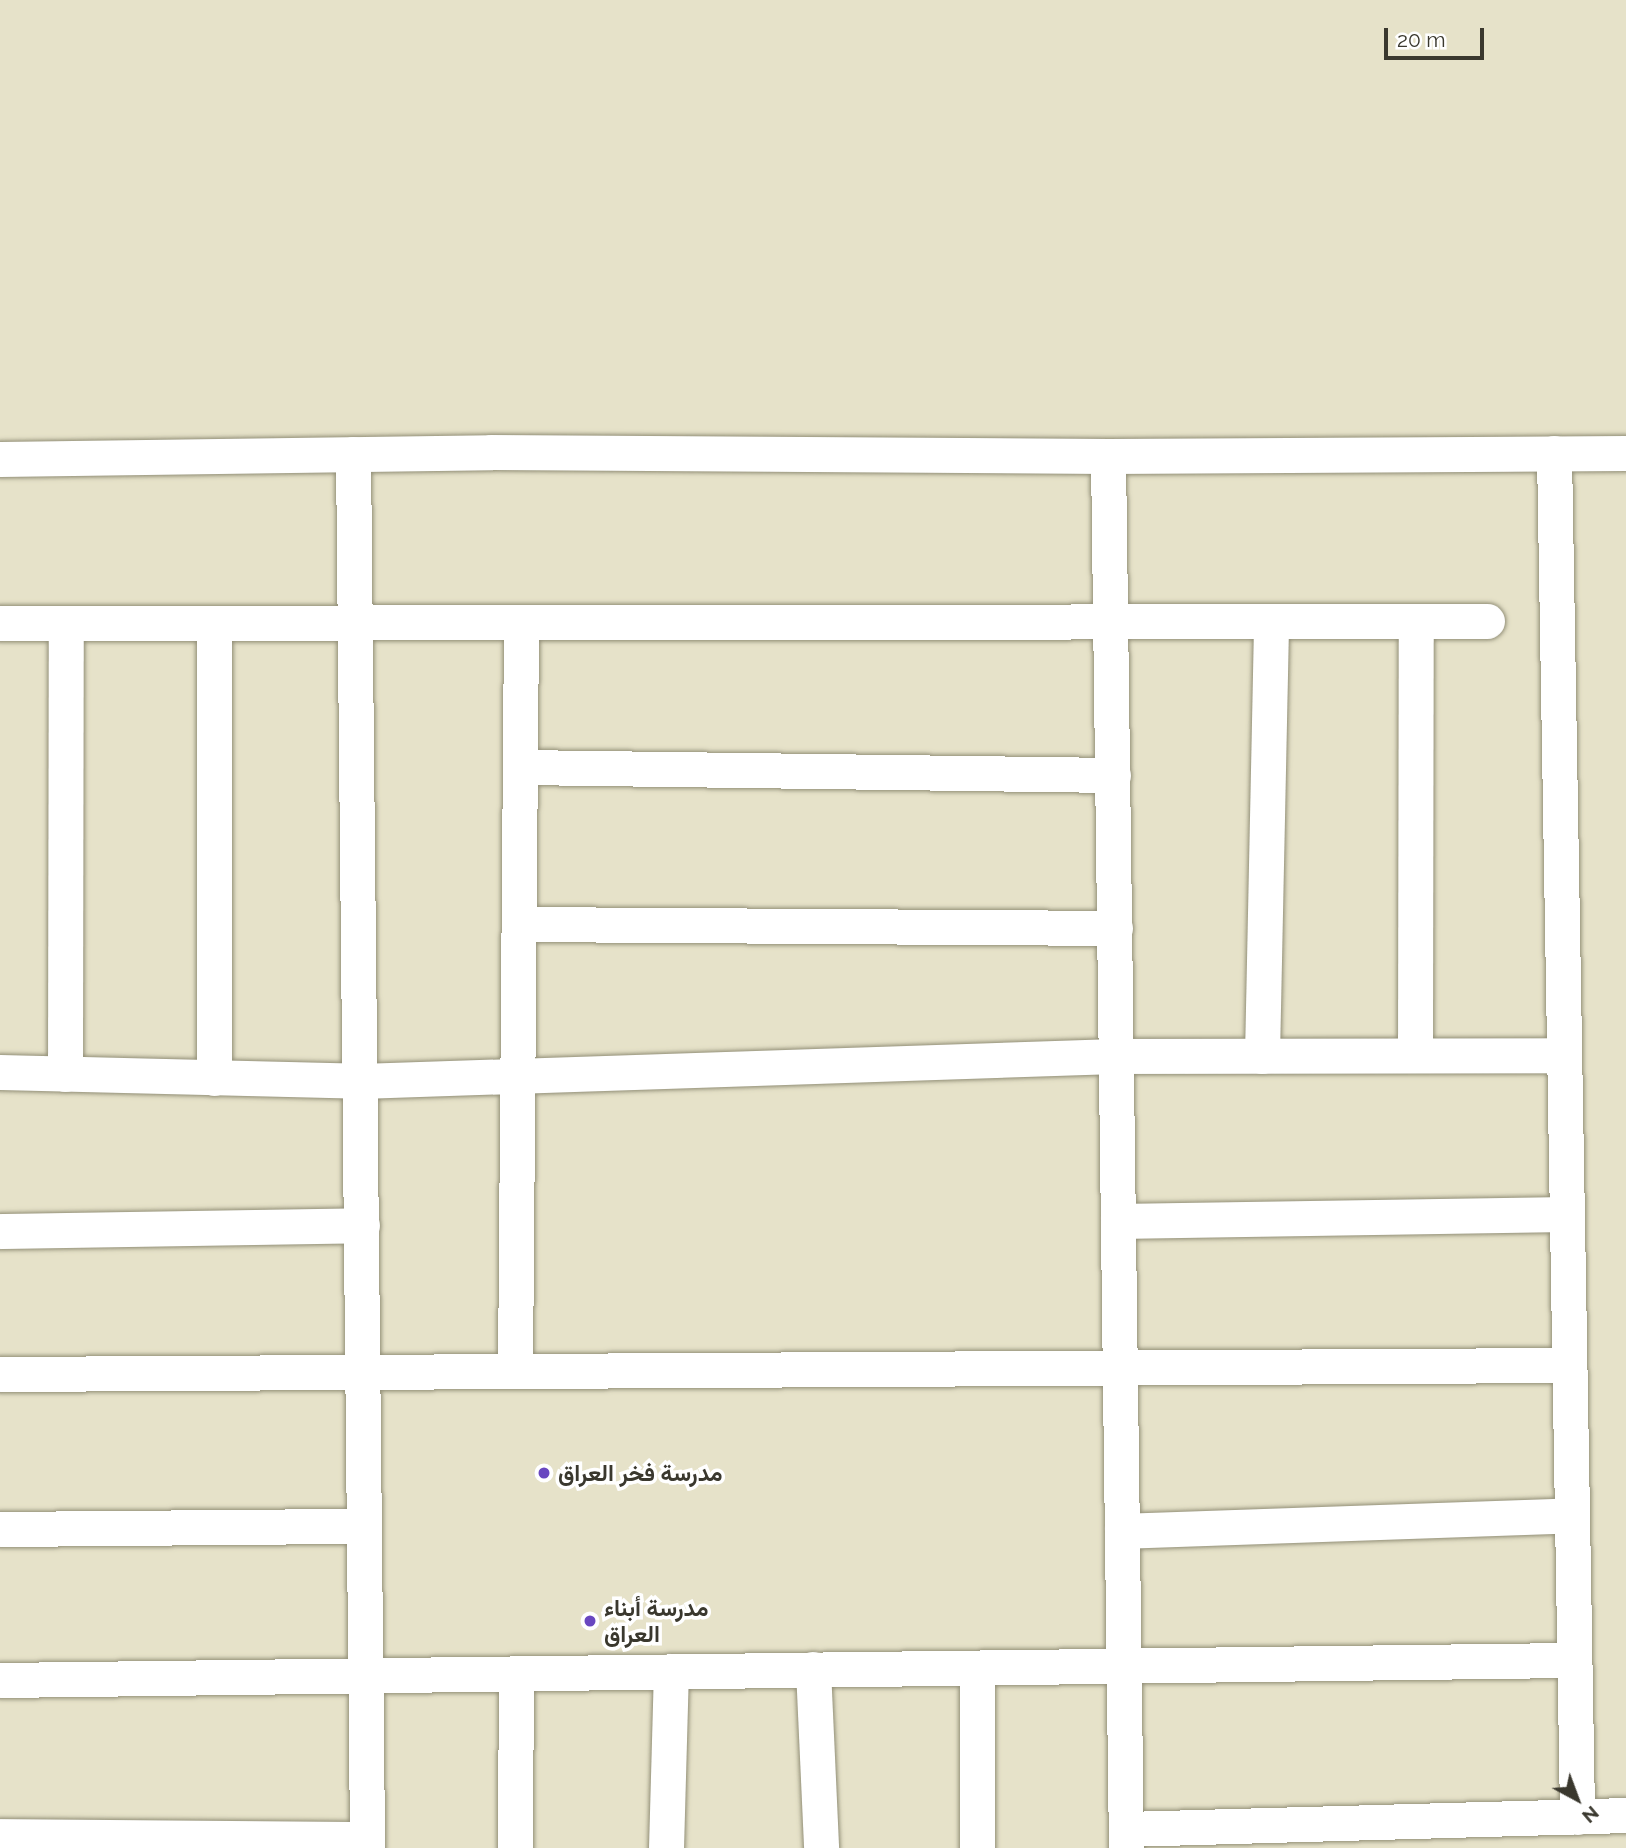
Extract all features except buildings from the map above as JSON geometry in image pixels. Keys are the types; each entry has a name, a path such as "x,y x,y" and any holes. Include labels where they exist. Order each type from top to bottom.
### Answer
{"street":[{"path":"0,459 504,452 1108,456 1626,453"},
{"path":"1554,453 1577,1817"},
{"path":"0,1836 367,1843 353,454"},
{"path":"1108,456 1126,1838 1626,1815"},
{"path":"0,623 1487,621"},
{"path":"1262,1056 1271,622"},
{"path":"1415,1055 1416,622"},
{"path":"65,1073 66,623"},
{"path":"214,623 214,1078"},
{"path":"515,1371 522,623"},
{"path":"520,767 1113,775"},
{"path":"519,924 1115,928"},
{"path":"0,1072 360,1081 1116,1056 1564,1055"},
{"path":"1118,1221 1566,1214"},
{"path":"0,1231 362,1226"},
{"path":"0,1374 1569,1365"},
{"path":"1122,1531 1572,1516"},
{"path":"0,1529 364,1526"},
{"path":"0,1680 1574,1660"},
{"path":"977,1668 977,1848"},
{"path":"813,1669 821,1848"},
{"path":"666,1848 671,1671"},
{"path":"515,1848 516,1673"}],"place":[{"name":"مدرسة فخر العراق","path":"544,1473"},
{"name":"مدرسة أبناء العراق","path":"590,1621"}]}
